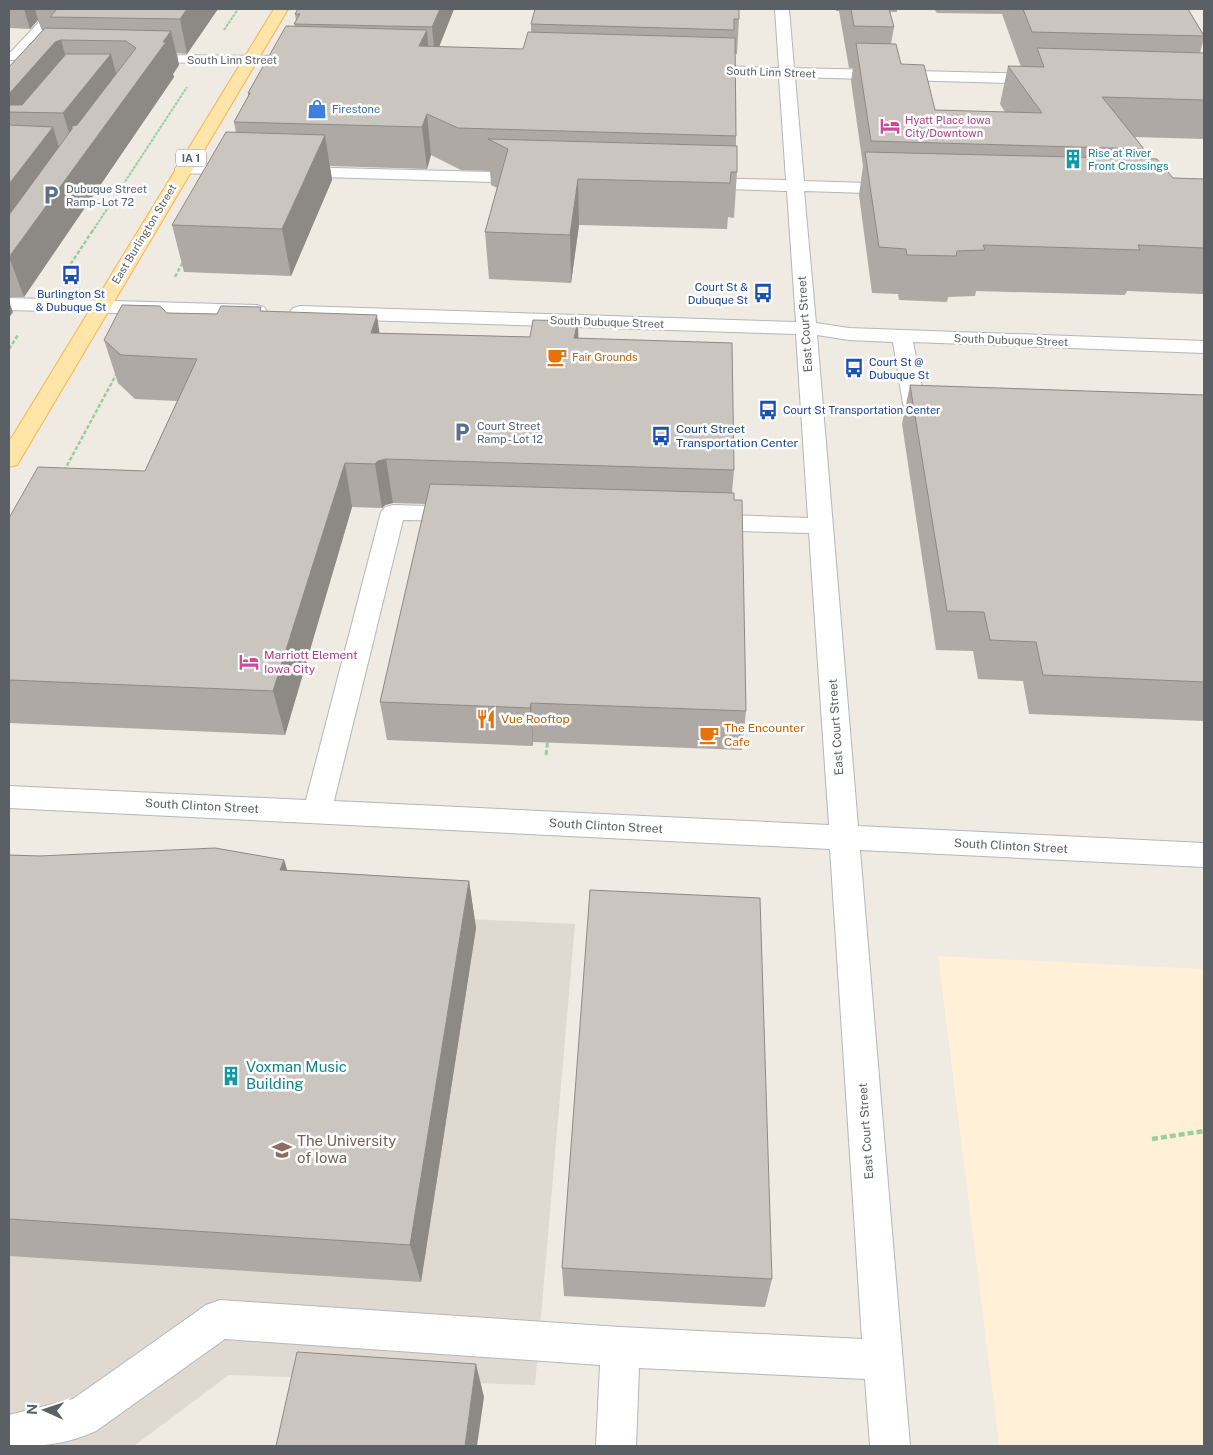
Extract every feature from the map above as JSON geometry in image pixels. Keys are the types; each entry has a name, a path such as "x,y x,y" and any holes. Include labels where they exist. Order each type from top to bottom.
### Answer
{"main road":[{"name":"East Burlington Street","path":"9,460 280,9"}],"street":[{"path":"12,56 58,9"},
{"name":"East Court Street","path":"782,9 890,1446"},
{"path":"12,56 69,57"},
{"path":"38,70 50,57"},
{"name":"South Linn Street","path":"127,58 321,60"},
{"name":"South Linn Street","path":"684,70 1060,80"},
{"path":"184,169 259,171"},
{"path":"278,171 542,178"},
{"path":"678,182 918,190"},
{"name":"South Dubuque Street","path":"9,304 806,328 849,334 1204,347"},
{"path":"902,336 914,404 953,406"},
{"path":"317,812 393,512 488,515"},
{"path":"678,521 820,526"},
{"name":"South Clinton Street","path":"9,797 1204,855"},
{"path":"9,1435 82,1417 220,1319 620,1347 884,1360"},
{"path":"616,1446 620,1347"}],"path":[{"path":"9,349 42,304 206,60 238,9"},
{"path":"546,755 548,736"},
{"path":"1152,1139 1204,1131"}],"shaded area":[{"name":"The University of Iowa","path":"9,897 575,924 535,1385 229,1375 134,1446 9,1446"},
{"path":"938,956 1204,969 1204,1446 999,1446"}],"building":[{"path":"57,9 187,9 180,19 50,17"},
{"path":"298,9 440,9 432,27 294,24 300,14 295,14"},
{"path":"535,9 739,9 739,19 734,19 734,30 531,24"},
{"path":"851,9 889,9 894,27 854,26"},
{"path":"1023,9 1188,9 1204,36 1032,32"},
{"path":"286,26 427,30 419,46 523,49 528,32 735,38 736,136 458,128 427,114 422,127 234,122 250,93 248,93"},
{"path":"45,28 171,31 163,42 166,42 9,257 9,215 72,129 72,126 77,125 136,48 126,41 61,40 55,42 9,94 9,67"},
{"path":"856,43 896,44 901,64 924,65 935,110 1042,113 1008,66 1044,67 1037,48 1204,53 1204,100 1102,97 1144,149 871,141"},
{"path":"66,54 111,54 63,113 9,112 9,105 22,105"},
{"path":"9,125 53,127 9,184"},
{"path":"226,132 325,135 282,229 172,225"},
{"path":"488,139 737,146 737,172 731,172 730,183 578,179 570,235 485,232 508,149"},
{"path":"865,152 1157,159 1173,178 1204,179 1204,248 1138,245 1140,250 983,245 985,250 957,251 956,256 907,255 906,249 879,247"},
{"path":"122,305 160,306 167,313 217,314 221,306 261,307 260,311 377,315 371,333 530,337 533,320 578,321 574,338 732,343 734,470 386,459 375,464 345,463 273,691 9,680 9,518 38,467 145,471 197,359 121,355 104,340"},
{"path":"910,385 1204,395 1204,682 1043,675 1036,642 990,640 984,612 947,611"},
{"path":"430,484 734,493 734,500 742,500 746,711 531,703 530,708 380,702"},
{"name":"Voxman Music Building","path":"215,848 284,860 280,870 469,881 410,1245 9,1219 9,855 40,856"},
{"path":"590,890 760,898 772,1279 562,1268"},
{"path":"297,1352 476,1364 465,1446 276,1446"}],"place":[{"name":"Firestone","path":"317,109"},
{"name":"Hyatt Place Iowa City/Downtown","path":"890,126"},
{"name":"Rise at River Front Crossings","path":"1073,159"},
{"name":"Dubuque Street Ramp - Lot 72","path":"51,195"},
{"name":"Burlington St & Dubuque St","path":"71,275"},
{"name":"Court St & Dubuque St","path":"763,293"},
{"name":"Fair Grounds","path":"557,357"},
{"name":"Court St @ Dubuque St","path":"854,368"},
{"name":"Court St Transportation Center","path":"768,410"},
{"name":"Court Street Ramp - Lot 12","path":"462,432"},
{"name":"Court Street Transportation Center","path":"661,436"},
{"name":"Marriott Element Iowa City","path":"249,662"},
{"name":"Vue Rooftop","path":"486,719"},
{"name":"The Encounter Cafe","path":"709,735"},
{"name":"Voxman Music Building","path":"231,1076"},
{"name":"The University of Iowa","path":"282,1150"}]}
